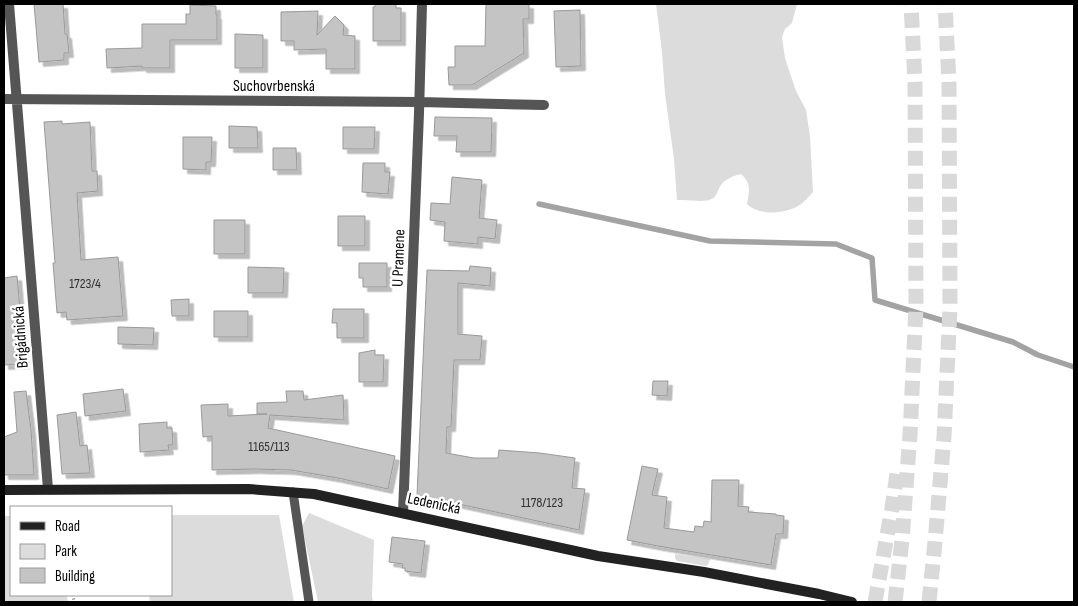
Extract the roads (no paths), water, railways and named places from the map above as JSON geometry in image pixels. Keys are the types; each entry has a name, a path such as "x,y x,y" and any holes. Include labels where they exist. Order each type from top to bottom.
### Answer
{"main road":[{"name":"Ledenická","path":"4,490 248,489 314,494 598,556 704,572 852,602"}],"street":[{"name":"Brigádnická","path":"10,4 48,489"},
{"name":"U Pramene","path":"403,513 420,102 422,4"},
{"name":"Suchovrbenská","path":"4,99 420,102 544,105"}],"lane":[{"path":"293,492 309,602"}],"waterway":[{"path":"539,204 710,241 836,244 872,258 875,300 1013,342 1038,355 1074,367"}],"tunnel":[{"path":"895,602 910,435 916,307 915,83 911,4"},
{"path":"929,602 944,437 950,308 949,82 945,4"},
{"path":"875,602 898,467"}]}
